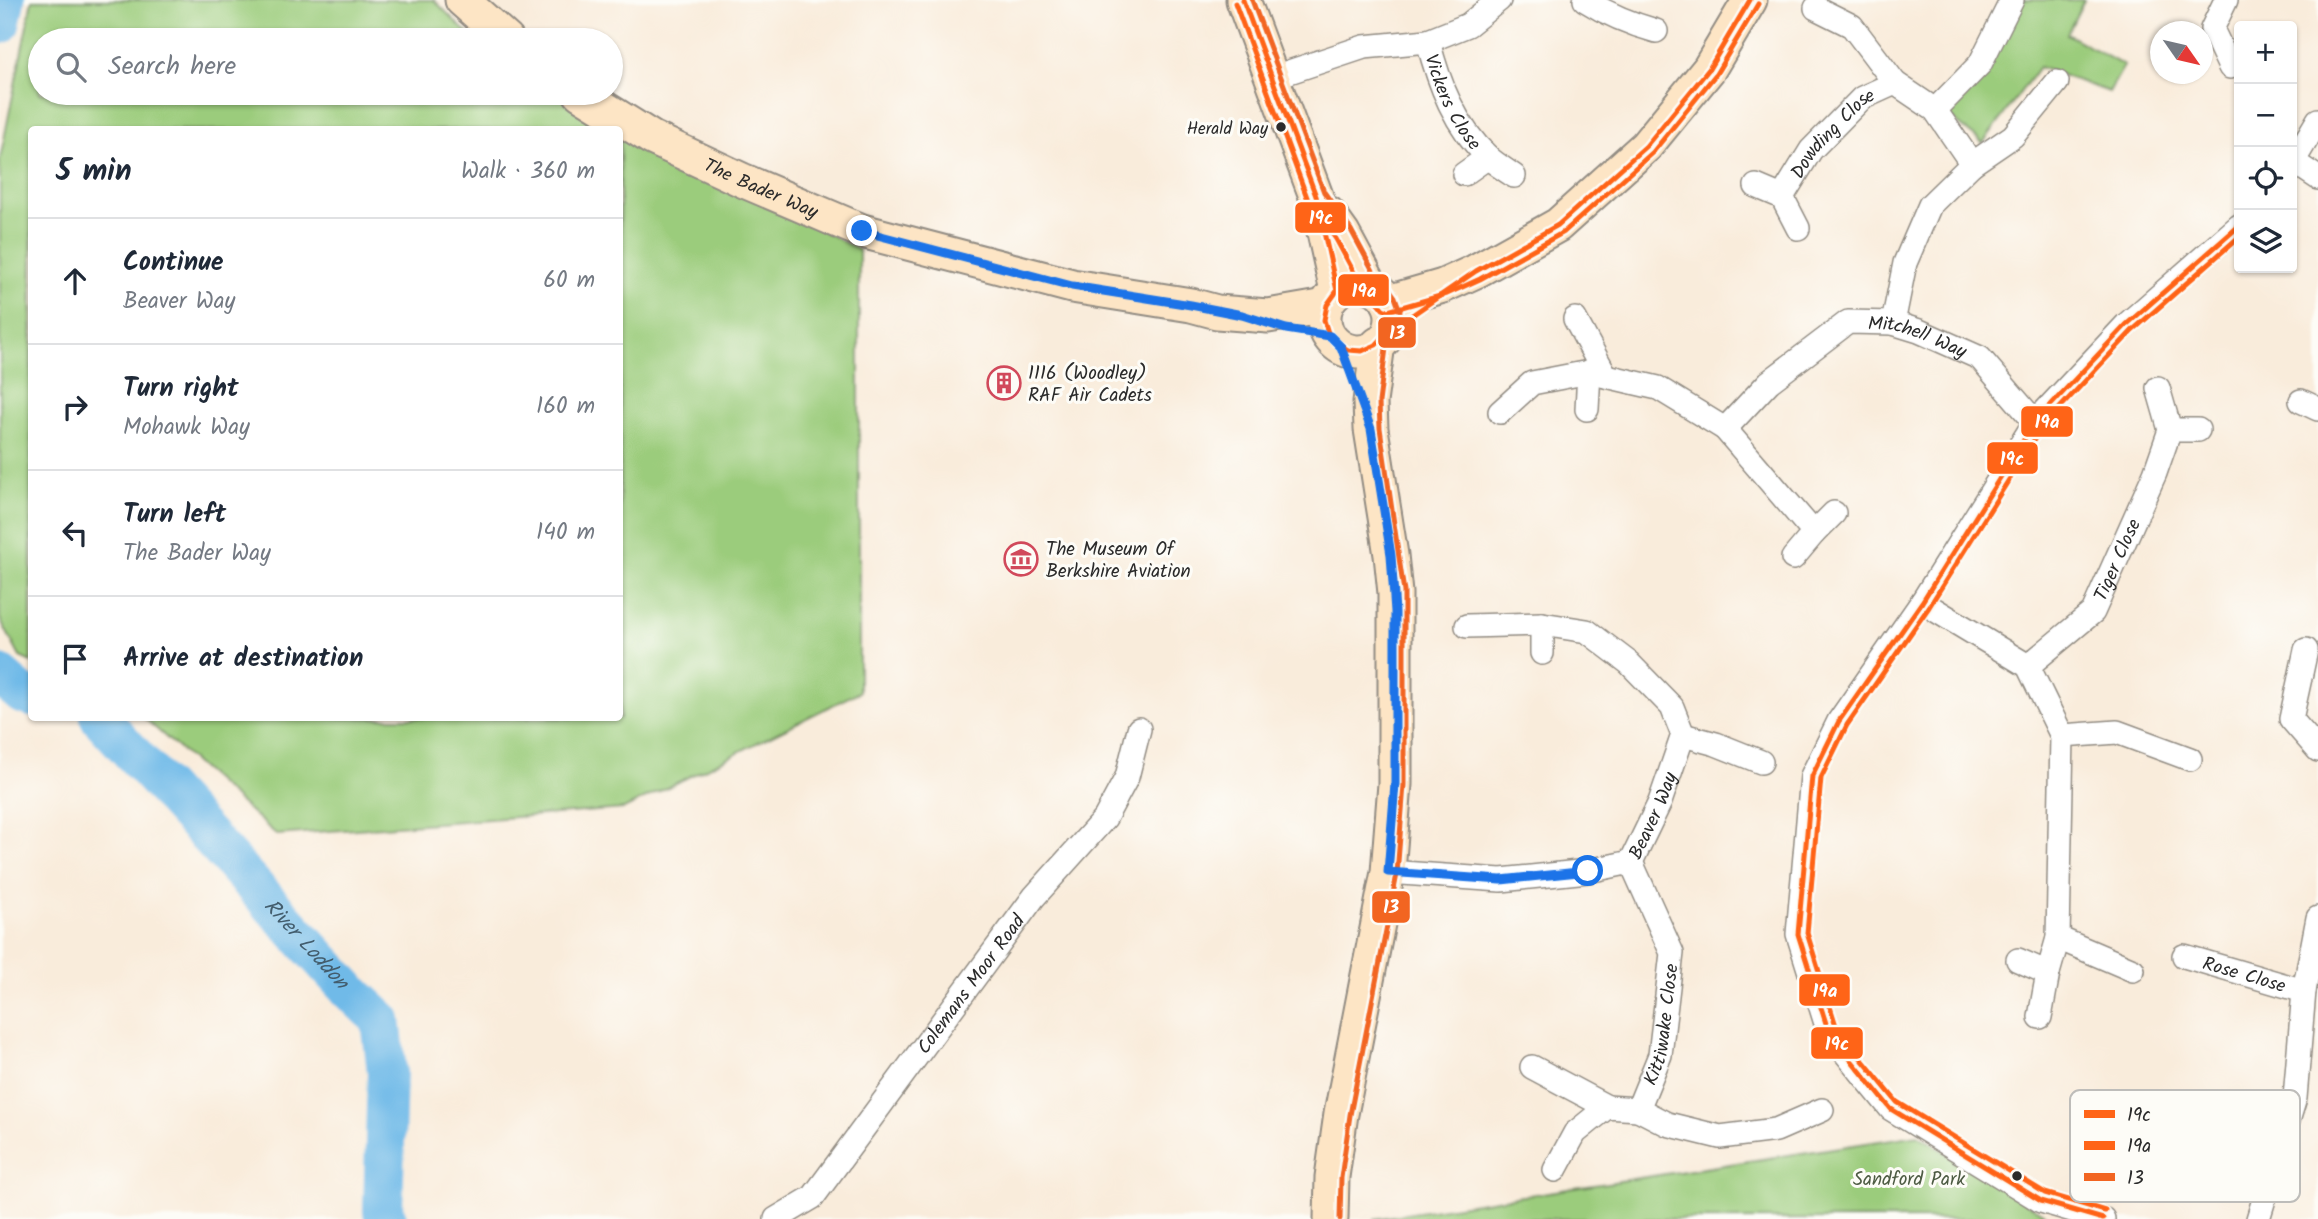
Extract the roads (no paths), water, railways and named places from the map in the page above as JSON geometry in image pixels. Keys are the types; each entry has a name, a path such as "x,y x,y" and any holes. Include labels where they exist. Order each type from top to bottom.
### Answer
{"street":[{"path":"462,0 494,28"},
{"path":"1243,0 1316,196 1334,320 1371,429"},
{"path":"1271,78 1364,47 1428,41 1468,25 1499,0"},
{"path":"1585,0 1635,25 1656,31"},
{"path":"1334,320 1362,352 1382,316 1476,271 1558,225 1646,146 1709,69 1750,0"},
{"path":"1935,110 1980,64 2011,0"},
{"path":"2226,0 2212,29 2231,67"},
{"name":"Dowding Close","path":"1816,8 1852,26 1895,83 1935,110 1972,164"},
{"name":"Vickers Close","path":"1428,41 1436,72 1455,116 1488,158 1514,176"},
{"path":"1893,323 1905,263 1930,205 1972,164 2013,136 2057,82"},
{"name":"Dowding Close","path":"1782,197 1811,150 1862,98 1895,83"},
{"name":"The Bader Way","path":"599,105 652,138 862,231 1072,286 1242,315 1334,320"},
{"path":"2297,156 2318,120"},
{"name":"Vickers Close","path":"1464,174 1488,158"},
{"path":"2297,165 2318,178"},
{"name":"Dowding Close","path":"1756,186 1782,197 1798,228"},
{"path":"1316,196 1343,234 1382,316 1370,401 1371,429 1395,593 1395,784 1388,872 1341,1114 1332,1177 1331,1219"},
{"path":"2103,1219 2041,1201 1891,1109 1829,1033 1798,934 1812,776 1839,722 1922,602 2035,422 2126,325 2234,230"},
{"path":"1334,320 1348,285 1359,284 1382,316"},
{"path":"1575,319 1598,374 1587,409"},
{"name":"Mitchell Way","path":"1725,429 1769,382 1848,321 1893,323 1919,331 1980,358 2035,422"},
{"path":"1500,412 1532,383 1598,374 1658,388 1725,429 1814,533"},
{"path":"2158,388 2170,430 2198,430"},
{"name":"Tiger Close","path":"2028,666 2092,612 2155,473 2170,430"},
{"path":"1793,558 1834,513"},
{"path":"1922,602 2028,666 2062,736 2058,938 2040,1017"},
{"path":"1542,624 1542,653"},
{"path":"1467,626 1542,624 1587,631 1629,663 1672,707 1683,735 1716,744 1761,762"},
{"path":"2305,650 2291,719 2318,750"},
{"name":"Colemans Moor Road","path":"776,1219 813,1196 1034,897 1105,818 1127,777 1139,729"},
{"path":"2062,736 2117,732 2190,759"},
{"name":"Beaver Way","path":"1388,872 1501,880 1588,871 1631,862 1660,802 1683,735"},
{"name":"Kittiwake Close","path":"1631,862 1672,953 1660,1055 1637,1109"},
{"name":"Rose Close","path":"2296,1090 2304,991 2318,918"},
{"path":"2058,938 2133,970"},
{"name":"Rose Close","path":"2184,956 2304,991"},
{"path":"2018,960 2048,973"},
{"name":"Kittiwake Close","path":"1532,1067 1607,1107 1637,1109 1667,1125 1720,1136 1776,1130 1822,1110"},
{"path":"1555,1170 1575,1133 1607,1107"},
{"name":"Rose Close","path":"2258,1219 2263,1202"}],"waterway":[{"name":"River Loddon","path":"0,24 5,0"},
{"name":"River Loddon","path":"0,675 22,694 28,696"},
{"name":"River Loddon","path":"103,721 350,991 381,1020 387,1072 383,1211 387,1219"}],"place":[{"name":"Herald Way","path":"1281,127"},
{"name":"1116 (Woodley) RAF Air Cadets","path":"1004,383"},
{"name":"The Museum Of Berkshire Aviation","path":"1021,559"}],"park label":[{"name":"Sandford Park","path":"1909,1178"}]}
